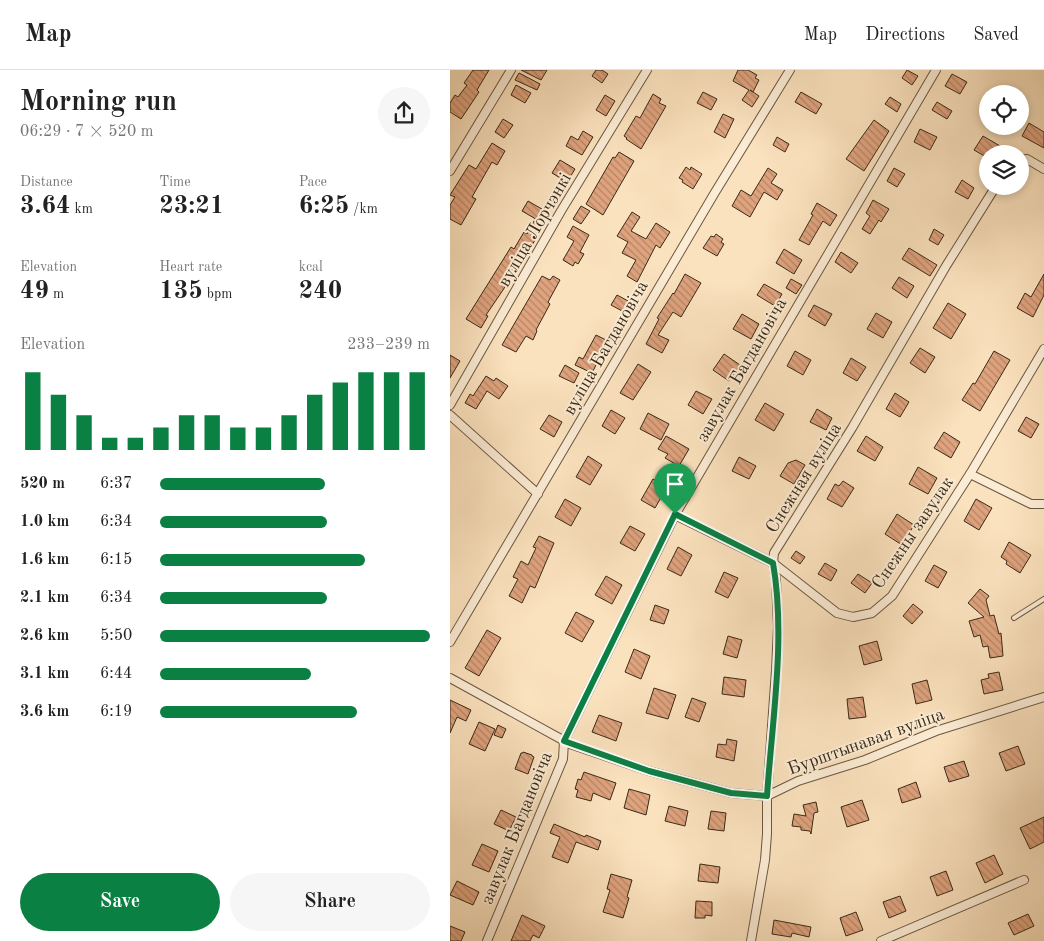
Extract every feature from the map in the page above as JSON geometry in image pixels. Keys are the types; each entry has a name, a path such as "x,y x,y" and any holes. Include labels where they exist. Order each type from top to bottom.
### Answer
{"street":[{"path":"450,171 511,70"},
{"name":"вуліца Лорчэнкі","path":"450,405 561,211 647,70"},
{"name":"вуліца Багдановіча","path":"450,642 714,194 790,70"},
{"name":"завулак Багдановіча","path":"488,941 563,759 564,741 675,514 936,70"},
{"path":"1029,160 1044,169"},
{"name":"Снежная вуліца","path":"751,941 768,834 767,796 778,627 776,580 773,563 774,553 852,428 946,266 990,195"},
{"name":"Снежны завулак","path":"675,514 773,563 837,612 853,617 872,613 892,596 970,474 1044,349"},
{"path":"450,414 538,494"},
{"path":"970,474 1031,504 1044,504"},
{"path":"450,678 564,741 649,771 731,793 767,796"},
{"name":"Бурштынавая вуліца","path":"767,796 798,781 865,760 936,731 1044,697"},
{"path":"881,941 1024,880"}],"lane":[{"path":"1014,618 1044,599"}],"building":[{"path":"473,70 489,70 477,90 479,92 461,119 450,112 450,103 455,95 458,97 467,85 464,83"},
{"path":"521,70 547,70 541,80"},
{"path":"596,70 602,70 608,74 602,83 592,76"},
{"path":"738,70 748,70 757,75 755,78 759,80 753,92 759,96 752,107 742,100 749,90 733,81"},
{"path":"907,70 918,76 912,85 902,78"},
{"path":"519,73 540,84 537,90 515,80"},
{"path":"952,74 967,82 960,94 945,86"},
{"path":"516,85 531,93 525,103 511,95"},
{"path":"703,92 717,99 711,110 697,103"},
{"path":"801,92 822,104 816,114 795,102"},
{"path":"653,94 661,99 659,103 666,106 641,149 624,136 636,116 640,118"},
{"path":"605,95 615,101 606,116 596,110"},
{"path":"890,97 901,104 897,112 885,104"},
{"path":"937,102 952,111 947,119 932,110"},
{"path":"723,114 734,119 725,138 714,132"},
{"path":"503,119 513,125 504,138 495,132"},
{"path":"874,120 889,131 864,171 846,159"},
{"path":"1029,123 1044,132 1044,148 1022,136 1029,135"},
{"path":"920,129 937,137 930,150 914,142"},
{"path":"583,131 593,137 582,155 566,146 571,136 578,140"},
{"path":"983,136 998,145 979,145 979,153 974,150"},
{"path":"777,137 789,144 785,152 773,145"},
{"path":"492,143 505,151 497,165 492,162 472,197 476,199 461,225 450,219 450,205 455,197 450,195 469,165 476,169"},
{"path":"619,152 634,161 603,215 586,204 613,157 615,158"},
{"path":"560,160 575,169 567,182 552,173"},
{"path":"686,167 690,170 691,167 702,174 693,189 679,178"},
{"path":"768,168 777,174 771,183 783,190 777,200 764,192 750,217 732,206 741,190 751,196"},
{"path":"894,168 905,174 897,187 887,181"},
{"path":"962,180 974,188 968,199 955,192"},
{"path":"873,200 889,209 870,234 862,229 870,216 866,213"},
{"path":"528,201 547,212 541,222 522,211"},
{"path":"817,203 837,215 830,226 823,221 809,245 799,240 813,215 811,214"},
{"path":"581,206 590,211 581,224 573,219"},
{"path":"632,212 640,217 631,231 646,239 656,223 670,232 660,248 656,245 637,282 627,276 636,260 622,253 628,242 617,236"},
{"path":"534,221 543,226 520,266 517,265 486,315 488,316 481,328 466,319 511,247 514,249 524,232 527,234"},
{"path":"573,226 589,235 580,252 584,254 578,264 575,262 573,266 563,260 574,241 567,237"},
{"path":"934,229 944,235 938,245 929,240"},
{"path":"716,234 723,239 721,242 724,244 717,256 703,248 711,236 714,237"},
{"path":"909,248 937,265 930,276 902,259"},
{"path":"784,249 802,260 794,274 776,263"},
{"path":"841,252 858,263 851,273 835,262"},
{"path":"685,274 701,283 681,317 673,312 658,335 669,340 662,353 646,344 659,319 657,318"},
{"path":"1044,274 1044,295 1033,317 1017,308 1025,293 1031,297"},
{"path":"542,276 550,280 553,276 560,280 548,302 550,304 536,330 533,340 526,336 516,352 502,345"},
{"path":"899,277 914,286 907,298 892,288"},
{"path":"791,279 802,285 796,294 786,288"},
{"path":"764,284 782,294 775,306 757,295"},
{"path":"617,295 630,302 624,312 611,305"},
{"path":"948,303 966,314 951,339 933,328"},
{"path":"814,305 832,314 825,326 808,316"},
{"path":"876,313 892,322 883,338 867,329"},
{"path":"742,314 759,324 751,339 733,329"},
{"path":"596,335 608,341 592,373 575,365 579,357 583,359"},
{"path":"920,348 935,357 925,373 910,363"},
{"path":"795,351 811,360 803,375 787,366"},
{"path":"994,351 1010,360 980,411 962,400 973,383 975,384"},
{"path":"724,354 740,365 729,381 713,370"},
{"path":"450,355 460,361 450,378"},
{"path":"851,358 866,367 857,381 843,373"},
{"path":"638,364 651,372 633,400 620,393"},
{"path":"565,365 579,373 574,383 559,376"},
{"path":"486,376 494,381 496,378 508,386 499,399 487,391 476,409 465,403 470,394 473,396"},
{"path":"696,391 712,399 703,414 688,405"},
{"path":"895,393 909,402 900,417 886,409"},
{"path":"765,403 784,414 774,431 755,420"},
{"path":"817,409 832,418 826,430 810,422"},
{"path":"611,410 625,418 615,434 602,426"},
{"path":"648,413 669,424 661,440 640,429"},
{"path":"549,415 562,422 554,437 540,429"},
{"path":"1026,417 1039,424 1031,438 1018,431"},
{"path":"944,432 960,442 951,458 934,448"},
{"path":"666,436 689,449 679,466 665,458 668,454 658,449"},
{"path":"866,436 883,447 875,461 857,451"},
{"path":"588,456 602,465 590,485 576,477"},
{"path":"739,457 756,466 749,479 732,471"},
{"path":"796,460 805,465 794,484 780,476 788,463"},
{"path":"918,467 937,478 928,494 909,484"},
{"path":"653,479 667,487 655,508 641,500"},
{"path":"843,481 854,488 842,507 827,499 835,484 839,486"},
{"path":"565,499 581,508 571,526 555,517"},
{"path":"976,499 992,508 979,530 964,521"},
{"path":"897,514 914,525 902,545 885,534"},
{"path":"630,526 645,534 635,551 620,543"},
{"path":"539,536 554,543 535,588 530,586 522,603 509,596 518,579 513,577 521,561 528,565 536,548 533,547"},
{"path":"1009,542 1031,555 1020,573 1006,564 1007,561 1001,557"},
{"path":"678,547 692,555 681,576 667,569"},
{"path":"796,551 805,557 800,564 791,558"},
{"path":"825,563 837,570 831,581 818,574"},
{"path":"934,565 947,572 938,588 925,581"},
{"path":"724,572 738,578 728,598 715,592"},
{"path":"858,574 872,583 865,593 851,583"},
{"path":"606,576 622,585 612,604 595,595"},
{"path":"980,589 989,596 986,600 990,616 994,615 999,634 1001,633 1003,656 990,658 988,646 983,647 980,635 974,637 969,621 984,617 968,603"},
{"path":"913,604 923,612 912,624 903,616"},
{"path":"655,605 669,610 664,624 650,620"},
{"path":"576,612 594,621 582,642 565,633"},
{"path":"487,630 501,638 479,676 465,668"},
{"path":"728,636 742,640 737,658 723,654"},
{"path":"877,641 882,660 864,665 859,646"},
{"path":"634,649 650,656 641,679 625,672"},
{"path":"999,672 1003,690 984,694 981,680 989,678 988,674"},
{"path":"724,677 746,680 744,697 722,694"},
{"path":"927,680 932,700 916,704 912,684"},
{"path":"654,688 676,695 668,719 646,713"},
{"path":"863,697 866,717 849,719 847,699"},
{"path":"692,698 706,703 699,722 685,717"},
{"path":"450,700 471,710 466,721 457,717 450,733"},
{"path":"599,715 622,723 616,741 592,732"},
{"path":"479,722 495,729 485,751 469,744"},
{"path":"498,725 506,729 502,738 494,735"},
{"path":"727,739 737,741 734,761 716,757 718,744 726,745"},
{"path":"1018,746 1025,764 1006,771 999,753"},
{"path":"523,752 534,757 528,774 515,769"},
{"path":"964,761 969,776 949,782 944,767"},
{"path":"584,772 616,783 610,800 593,793 591,801 576,797 578,790 575,789 578,779 581,780"},
{"path":"916,782 921,797 902,803 898,789"},
{"path":"629,789 650,795 646,815 624,808"},
{"path":"862,800 869,820 847,827 841,807"},
{"path":"816,802 818,812 814,813 811,834 810,831 801,830 801,827 792,826 794,814 806,816 803,805"},
{"path":"669,806 688,811 685,826 665,821"},
{"path":"501,810 516,817 509,831 494,824"},
{"path":"711,811 726,813 724,831 708,829"},
{"path":"1044,817 1044,842 1030,849 1020,828"},
{"path":"554,824 585,837 586,835 601,841 598,850 576,842 568,863 552,857 560,837 550,833"},
{"path":"482,844 498,851 489,872 472,865"},
{"path":"994,855 1003,874 985,883 976,863"},
{"path":"700,864 720,867 718,883 698,881"},
{"path":"946,871 953,890 937,896 930,877"},
{"path":"611,874 632,880 623,918 603,912 610,890 607,889"},
{"path":"457,881 479,892 473,905 450,895"},
{"path":"900,896 906,911 889,918 883,902"},
{"path":"696,901 712,902 712,916 705,915 705,918 695,918"},
{"path":"856,912 863,930 846,936 840,918"},
{"path":"1028,914 1034,926 1014,935 1008,923"},
{"path":"522,915 545,926 539,938 533,935 530,941 511,941"},
{"path":"774,920 811,927 809,937 792,933 791,937 772,934"},
{"path":"450,926 465,932 461,941 450,941"}],"route":[{"path":"675,514 773,563 776,580 778,627 767,796 731,793 649,771 564,741 675,514"}]}
